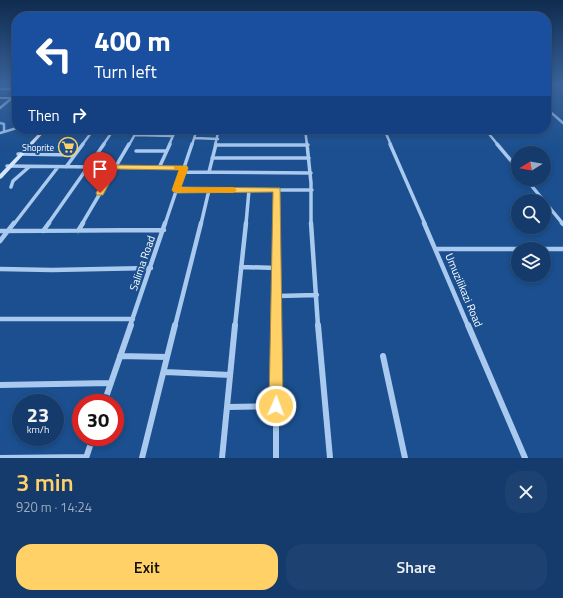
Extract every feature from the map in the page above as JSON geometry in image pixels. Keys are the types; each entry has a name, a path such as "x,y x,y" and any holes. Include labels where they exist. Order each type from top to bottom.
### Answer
{"main road":[{"path":"1,173 38,134"}],"street":[{"path":"551,112 563,123"},
{"path":"0,123 4,124 4,131"},
{"path":"0,133 12,129"},
{"path":"66,167 90,134"},
{"path":"43,231 110,134"},
{"name":"Salima Road","path":"107,394 196,134"},
{"path":"209,172 219,134"},
{"path":"306,134 311,173 312,190 310,215 330,458"},
{"name":"Umuzilikazi Road","path":"386,134 525,458"},
{"path":"489,134 511,161"},
{"path":"78,231 134,135 173,136 159,168"},
{"path":"195,138 218,138"},
{"path":"216,145 308,145"},
{"path":"136,151 166,151"},
{"path":"19,154 74,155"},
{"path":"212,158 309,158"},
{"path":"8,166 159,168 209,172 311,173"},
{"path":"11,187 13,181 29,166"},
{"path":"0,241 58,167"},
{"path":"532,186 538,194"},
{"path":"176,190 312,190"},
{"path":"142,458 165,372 167,357 209,190"},
{"path":"222,458 249,190"},
{"path":"276,458 278,296 276,268 277,190"},
{"path":"551,209 563,224"},
{"path":"0,231 164,230"},
{"path":"436,250 563,249"},
{"path":"241,267 276,268"},
{"path":"0,269 52,270 151,268"},
{"path":"278,296 317,296"},
{"path":"0,319 133,319"},
{"path":"120,356 167,357"},
{"path":"383,356 405,458"},
{"path":"165,372 230,375"},
{"path":"0,385 111,383"},
{"path":"228,407 276,406"},
{"path":"0,458 86,458 90,446"}],"slow traffic":[{"path":"177,168 184,168 176,190 233,190"}],"place":[{"name":"Shoprite","path":"68,147"}],"route":[{"path":"100,193 115,167 184,168 176,190 277,190 276,268 278,296 276,406"}]}
